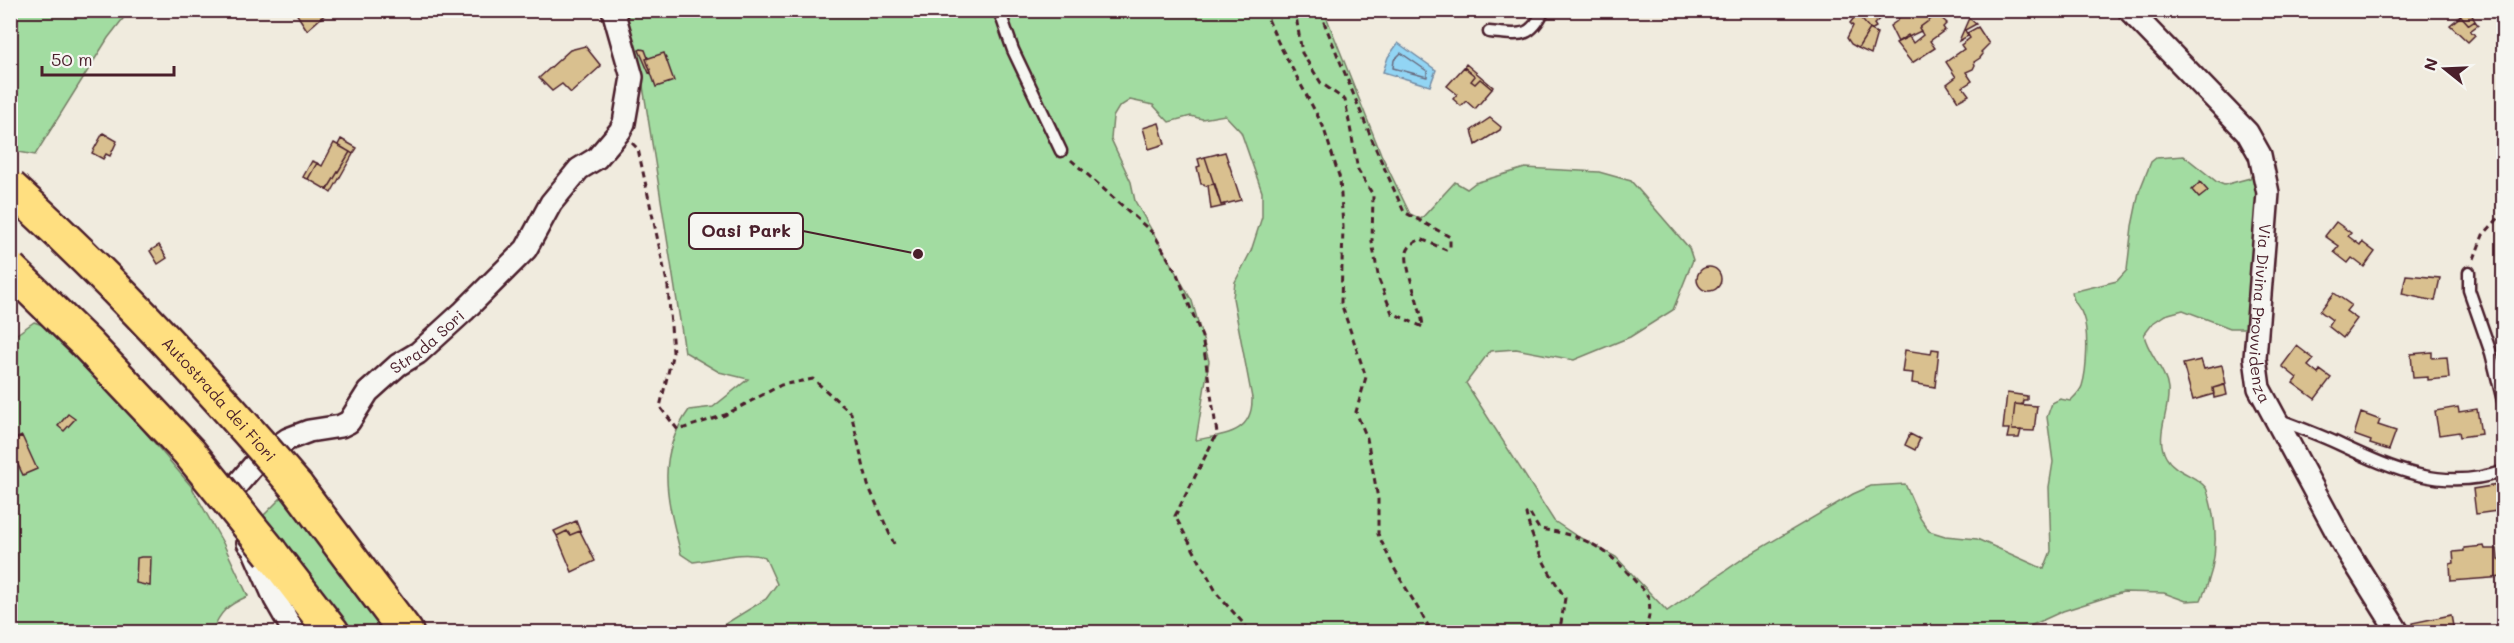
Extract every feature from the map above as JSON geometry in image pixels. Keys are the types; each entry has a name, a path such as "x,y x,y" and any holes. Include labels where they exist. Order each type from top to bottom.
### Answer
{"highway":[{"name":"Autostrada dei Fiori","path":"10,187 120,291 224,402 296,486 406,633"},
{"path":"10,269 86,343 189,452 332,633"}],"street":[{"name":"Strada Sori","path":"294,633 275,599 253,549 233,525 229,506 236,486 259,459 288,439 309,431 341,426 349,422 368,392 398,365 418,353 526,249 551,203 579,169 597,158 620,131 624,123 632,77 613,10"},
{"name":"Via Divina Provvidenza","path":"2129,10 2247,132 2260,155 2268,193 2255,370 2259,388 2343,544 2397,633"},
{"path":"275,599 280,633"}],"lane":[{"path":"999,10 1012,50 1061,151"},
{"path":"1489,32 1524,34 1533,27 1544,10"},
{"path":"2469,272 2469,290 2491,353 2504,405"},
{"path":"2274,417 2380,464 2428,478 2487,477 2504,471"}],"path":[{"path":"1264,10 1278,42 1323,126 1340,179 1343,227 1341,303 1366,377 1356,412 1367,438 1376,489 1378,534 1394,568 1432,633"},
{"path":"1295,10 1302,53 1321,83 1345,100 1358,170 1373,195 1372,242 1379,280 1392,313 1424,327 1422,311 1415,299 1407,251 1412,244 1421,239 1446,250 1450,247 1450,237 1404,212 1375,147 1320,10"},
{"path":"620,131 638,149 668,287 673,352 660,407 678,430 724,415 781,385 813,379 851,413 868,485 894,544"},
{"path":"1061,151 1154,234 1177,274 1198,326 1202,337 1217,433 1174,516 1218,595 1251,633"},
{"path":"2469,272 2483,235 2504,212"},
{"path":"1553,633 1561,623 1565,598 1534,541 1526,514 1529,512 1539,529 1566,532 1600,546 1633,578 1649,598 1650,614 1645,633"}],"green space":[{"path":"10,11 129,11 108,38 35,155 19,152 11,145"},
{"path":"622,11 1324,11 1381,154 1410,214 1421,219 1455,182 1467,189 1475,183 1525,168 1599,172 1631,181 1689,248 1693,260 1673,310 1630,337 1574,360 1516,349 1490,351 1466,383 1554,521 1616,557 1667,611 1744,558 1853,494 1871,486 1905,484 1920,518 1929,531 1945,536 1977,539 2044,569 2051,551 2049,487 2053,462 2047,417 2052,403 2060,399 2070,401 2080,390 2086,361 2085,323 2072,292 2117,281 2127,270 2139,192 2151,162 2156,158 2184,156 2224,185 2250,178 2253,172 2257,182 2258,222 2247,328 2230,328 2183,310 2165,315 2153,323 2144,335 2167,382 2168,398 2162,432 2166,457 2175,467 2202,484 2208,495 2213,514 2215,539 2210,576 2201,600 2186,601 2164,593 2123,592 2063,611 2028,627 2029,632 712,632 766,599 777,584 765,557 747,554 693,562 681,554 667,480 671,446 689,410 713,407 748,379 719,372 685,352 643,86","holes":["1130,100 1153,105 1169,122 1191,116 1202,119 1225,115 1241,132 1262,192 1262,217 1251,251 1235,282 1233,298 1252,398 1251,410 1248,419 1235,430 1196,440 1209,361 1192,301 1135,201 1131,182 1111,139 1113,117 1119,107"]},
{"path":"34,322 48,327 118,400 191,486 223,543 248,596 235,602 226,610 218,619 212,632 11,632 10,339"},
{"path":"286,493 392,632 344,632 260,519"}],"water":[{"path":"1398,43 1436,70 1430,86 1383,72 1388,57"}],"building":[{"path":"300,10 329,11 307,30 296,13"},
{"path":"1861,10 1888,11 1871,30 1877,33 1871,54 1858,48 1870,29 1857,14"},
{"path":"1904,10 1928,10 1931,19 1919,28 1921,31 1898,42 1890,26 1897,21"},
{"path":"1928,10 1942,10 1939,16 1947,23 1943,27 1945,30 1930,41 1935,48 1912,63 1896,43 1908,35 1913,43 1923,35 1919,28 1931,19"},
{"path":"2462,10 2469,10 2475,21 2469,25 2456,14"},
{"path":"1857,14 1870,29 1858,48 1847,38 1853,26 1850,23"},
{"path":"2461,16 2469,25 2475,21 2478,25 2470,31 2475,35 2468,42 2450,25"},
{"path":"1969,18 1976,24 1965,30 1968,36 1959,41"},
{"path":"1978,27 1989,44 1981,52 1983,54 1980,58 1974,62 1973,69 1966,72 1972,81 1963,87 1969,95 1958,101 1947,84 1956,77 1946,62 1964,49 1961,45 1970,38 1967,33"},
{"path":"585,46 601,66 571,93 562,84 552,91 539,78 570,50"},
{"path":"639,50 645,50 648,58 646,59 651,72 649,73"},
{"path":"664,53 674,81 656,87 646,59"},
{"path":"1466,64 1493,87 1492,89 1480,79 1475,84 1471,81 1475,76 1464,67"},
{"path":"1464,67 1475,76 1471,81 1475,84 1480,79 1492,89 1475,109 1466,101 1461,106 1453,99 1457,94 1447,86"},
{"path":"1490,118 1501,127 1500,130 1476,145 1472,130"},
{"path":"1159,123 1165,144 1149,149 1143,128"},
{"path":"103,133 117,141 110,156 106,154 103,159 92,153"},
{"path":"341,139 357,148 353,154 338,145"},
{"path":"334,143 350,152 327,190 308,179 317,163 322,166"},
{"path":"350,152 353,154 331,193 327,190"},
{"path":"1225,152 1241,200 1221,205 1205,157"},
{"path":"1205,157 1214,184 1205,186 1201,184 1197,167 1200,166 1198,159"},
{"path":"312,161 317,163 308,179 303,177"},
{"path":"2200,182 2208,191 2199,198 2192,190"},
{"path":"1215,184 1221,205 1225,206 1211,209 1208,185"},
{"path":"2336,222 2351,233 2348,236 2360,245 2362,242 2375,252 2364,267 2352,258 2348,263 2334,252 2339,246 2325,236"},
{"path":"159,245 167,258 158,264 150,251"},
{"path":"1709,267 1718,270 1721,279 1718,288 1709,291 1700,288 1697,279 1700,270"},
{"path":"2406,275 2440,278 2435,301 2402,294"},
{"path":"2334,293 2351,305 2346,311 2357,319 2343,338 2328,326 2332,320 2320,311"},
{"path":"2297,346 2314,359 2308,366 2318,374 2320,370 2331,378 2315,399 2293,383 2297,378 2282,366"},
{"path":"1932,349 1939,350 1935,387 1912,383 1913,373 1902,372 1905,350 1931,354"},
{"path":"2432,352 2432,358 2447,357 2449,378 2428,380 2428,377 2413,378 2411,354"},
{"path":"2201,360 2204,369 2222,365 2226,384 2213,388 2214,394 2193,400 2183,364"},
{"path":"2225,385 2227,395 2214,398 2213,388"},
{"path":"2007,393 2027,396 2027,400 2023,400 2022,405 2015,404 2012,430 2021,430 2019,438 2007,438 2009,429 2003,429"},
{"path":"2015,404 2037,406 2034,431 2012,430"},
{"path":"2458,407 2459,412 2477,409 2481,434 2460,437 2459,432 2439,435 2435,411"},
{"path":"2361,413 2380,420 2378,425 2396,431 2389,450 2370,444 2371,441 2354,435"},
{"path":"68,414 75,419 64,431 58,426"},
{"path":"1910,434 1920,439 1915,450 1905,445"},
{"path":"22,436 37,469 23,475 10,448 10,441"},
{"path":"2504,484 2504,510 2476,514 2473,489"},
{"path":"576,521 580,531 570,535 567,531 557,536 554,531"},
{"path":"567,531 570,535 580,531 595,561 572,572 557,536"},
{"path":"2484,546 2485,549 2497,549 2498,560 2503,560 2504,577 2451,581 2450,564 2454,563 2453,552 2464,551 2464,548"},
{"path":"151,557 150,586 136,583 137,558"},
{"path":"2451,615 2454,632 2413,632 2412,623"}],"place":[{"name":"Oasi Park","path":"918,254"}]}
